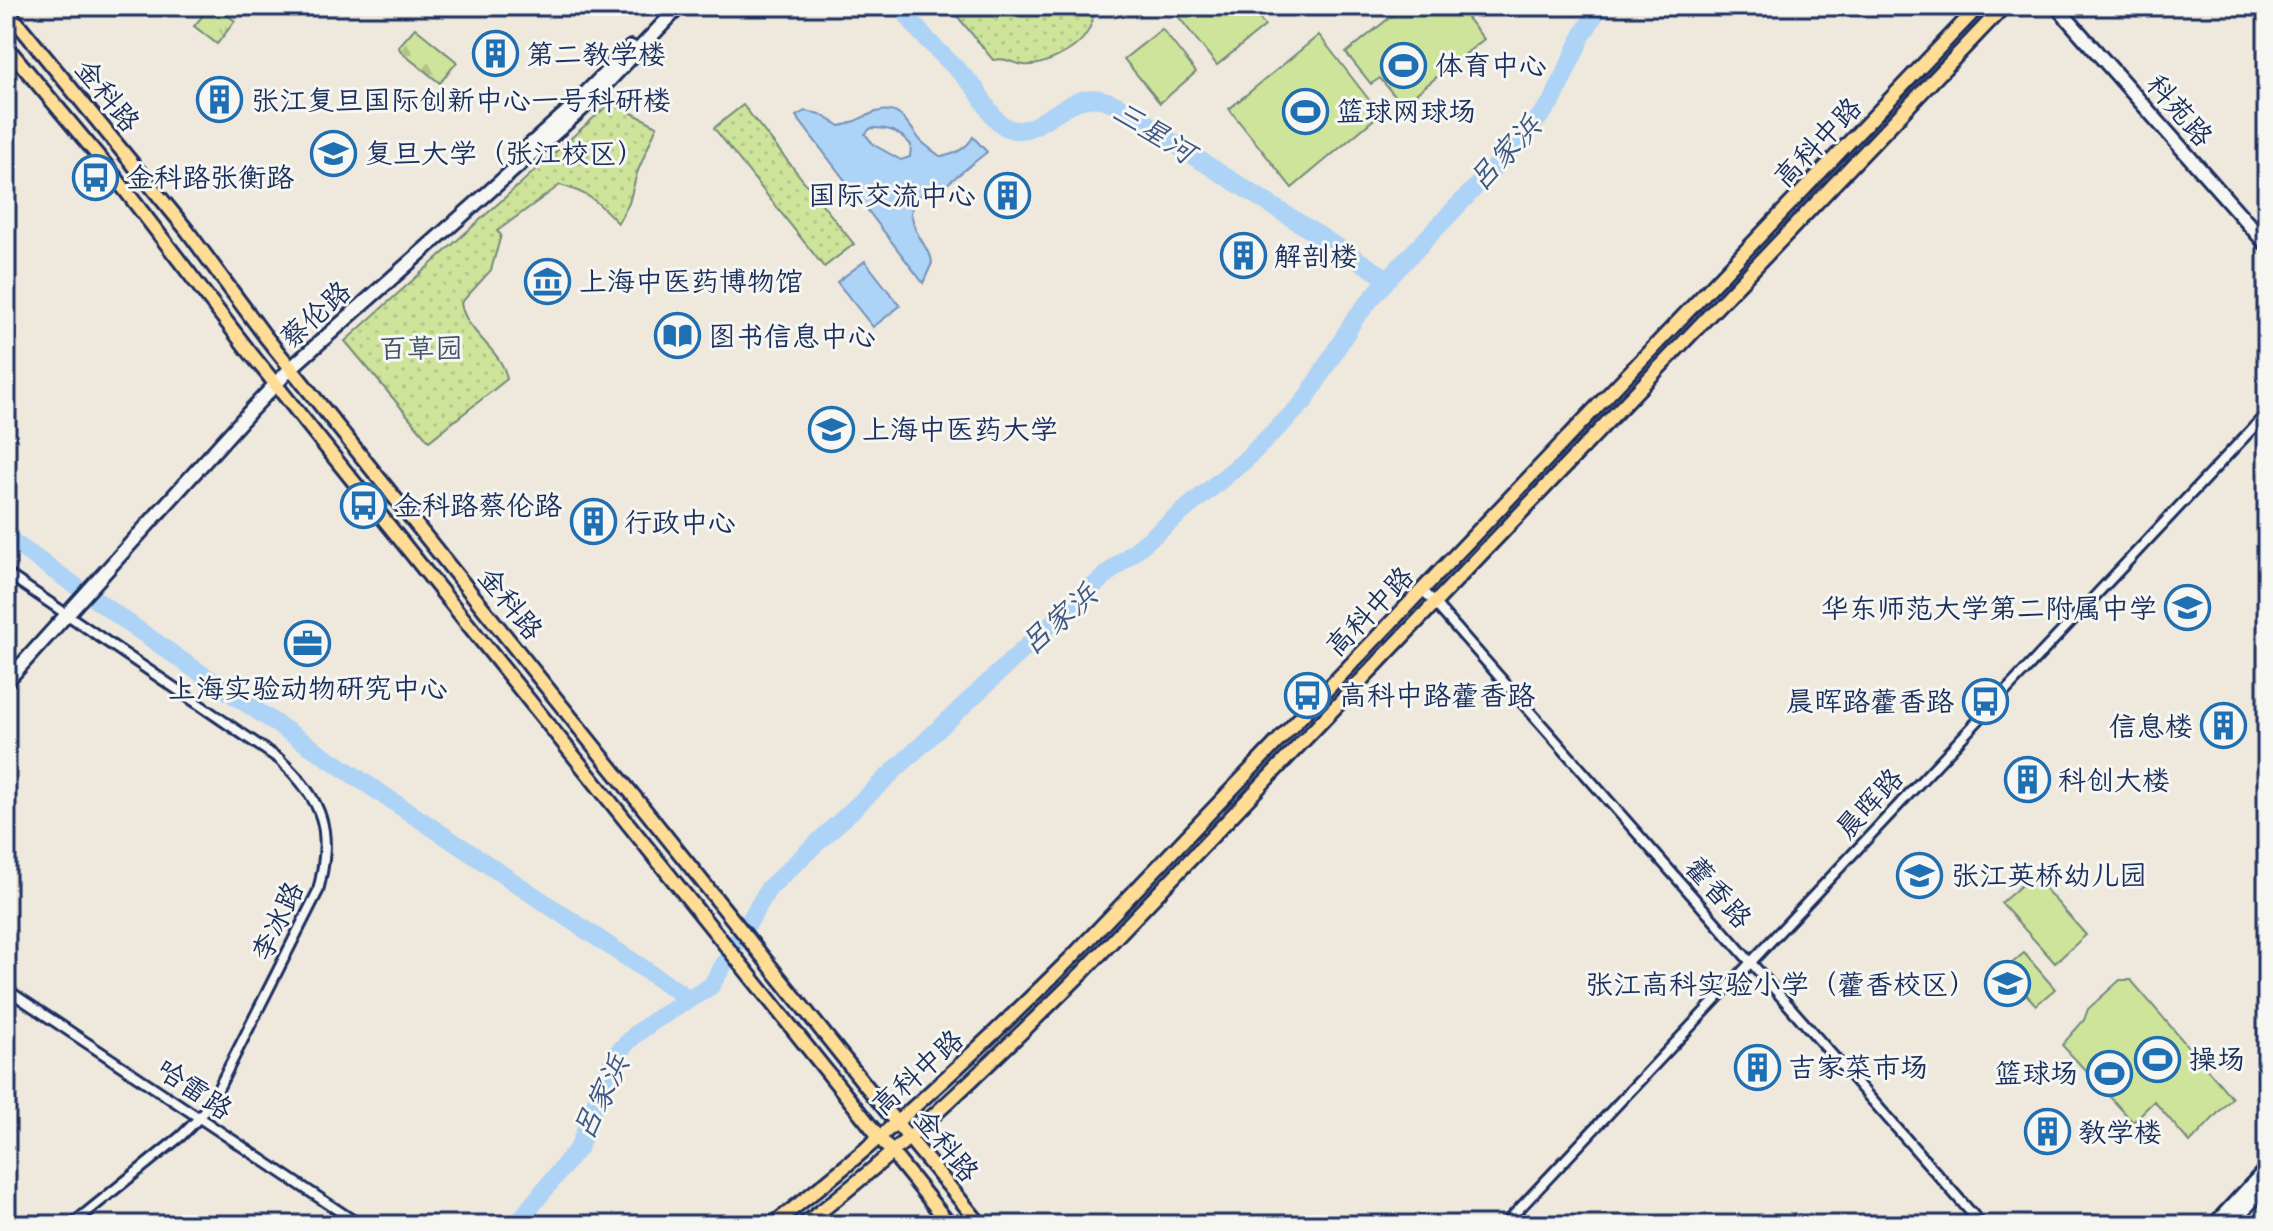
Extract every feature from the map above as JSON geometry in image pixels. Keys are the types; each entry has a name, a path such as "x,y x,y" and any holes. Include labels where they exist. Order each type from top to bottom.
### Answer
{"main road":[{"name":"高科中路","path":"772,1225 837,1175 897,1122 1008,1021 1071,958 1979,6"},
{"name":"高科中路","path":"803,1225 908,1137 1020,1035 1083,972 2004,6"},
{"name":"金科路","path":"6,9 186,229 289,365 981,1225"},
{"name":"金科路","path":"6,46 109,169 274,381 950,1225"}],"street":[{"name":"蔡伦路","path":"6,672 289,365 568,111 670,6"},
{"name":"蔡伦路","path":"289,365 565,125 680,6"},
{"name":"科苑路","path":"2056,6 2267,245"},
{"name":"晨晖路","path":"1504,1225 2267,413"},
{"name":"李冰路","path":"6,573 67,608 279,759 310,791 320,812 325,835 325,863 318,891 217,1091 199,1118 181,1136 71,1225"},
{"name":"藿香路","path":"1423,590 1982,1225"},
{"name":"蔡伦路","path":"6,682 67,608"},
{"name":"哈雷路","path":"6,989 360,1225"},
{"path":"2214,1225 2267,1168"},
{"path":"2229,1225 2267,1185"}],"green space":[{"path":"211,6 235,21 217,44 194,26"},
{"path":"949,6 1095,6 1089,29 1074,47 1049,61 1024,65 993,60"},
{"path":"1170,6 1250,6 1265,26 1217,65"},
{"name":"体育中心","path":"1404,6 1471,6 1463,13 1484,39 1402,105 1380,78 1371,84 1346,53"},
{"path":"415,28 457,62 440,83 399,48"},
{"path":"1162,29 1196,72 1160,103 1124,59"},
{"name":"篮球网球场","path":"1319,35 1380,114 1292,188 1229,109"},
{"name":"百草园","path":"609,104 615,104 657,126 637,173 629,203 618,223 592,199 560,185 497,231 501,235 491,270 461,303 470,324 498,359 507,379 429,441 345,341"},
{"path":"743,105 854,244 824,267 714,128"},
{"path":"2033,875 2086,935 2055,963 2001,903"},
{"path":"2024,953 2055,989 2036,1005 2004,970"},
{"name":"操场","path":"2120,980 2131,980 2232,1098 2190,1143 2154,1101 2133,1122 2062,1045 2084,1020 2088,1009"}],"water":[{"path":"805,111 820,114 840,126 876,112 891,111 902,117 920,140 940,156 959,151 973,137 987,152 946,185 914,201 911,213 915,229 932,263 923,283 796,116","holes":["871,128 894,131 902,136 911,145 910,157 901,160 874,145 865,134"]},
{"path":"865,261 900,306 873,327 837,282"}],"waterway":[{"name":"三星河","path":"902,6 926,39 975,88 991,114 1004,126 1016,130 1027,129 1063,108 1090,98 1115,104 1388,279"},
{"name":"吕家浜","path":"516,1225 579,1147 607,1072 618,1052 652,1022 711,986 769,888 1041,633 1244,461 1304,402 1356,317 1388,279 1525,135 1553,100 1583,34 1603,6"},
{"path":"6,537 187,664 689,999"}],"place":[{"name":"第二教学楼","path":"495,54"},
{"name":"体育中心","path":"1404,65"},
{"name":"张江复旦国际创新中心一号科研楼","path":"220,100"},
{"name":"篮球网球场","path":"1305,111"},
{"name":"复旦大学（张江校区）","path":"334,153"},
{"name":"金科路张衡路","path":"95,177"},
{"name":"国际交流中心","path":"1007,195"},
{"name":"解剖楼","path":"1243,256"},
{"name":"上海中医药博物馆","path":"548,281"},
{"name":"图书信息中心","path":"677,336"},
{"name":"上海中医药大学","path":"831,429"},
{"name":"金科路蔡伦路","path":"363,505"},
{"name":"行政中心","path":"593,522"},
{"name":"华东师范大学第二附属中学","path":"2188,608"},
{"name":"上海实验动物研究中心","path":"308,643"},
{"name":"高科中路藿香路","path":"1308,695"},
{"name":"晨晖路藿香路","path":"1985,701"},
{"name":"信息楼","path":"2224,726"},
{"name":"科创大楼","path":"2027,780"},
{"name":"张江英桥幼儿园","path":"1920,875"},
{"name":"张江高科实验小学（藿香校区）","path":"2008,984"},
{"name":"操场","path":"2158,1059"},
{"name":"吉家菜市场","path":"1757,1067"},
{"name":"篮球场","path":"2109,1073"},
{"name":"教学楼","path":"2047,1132"}]}
